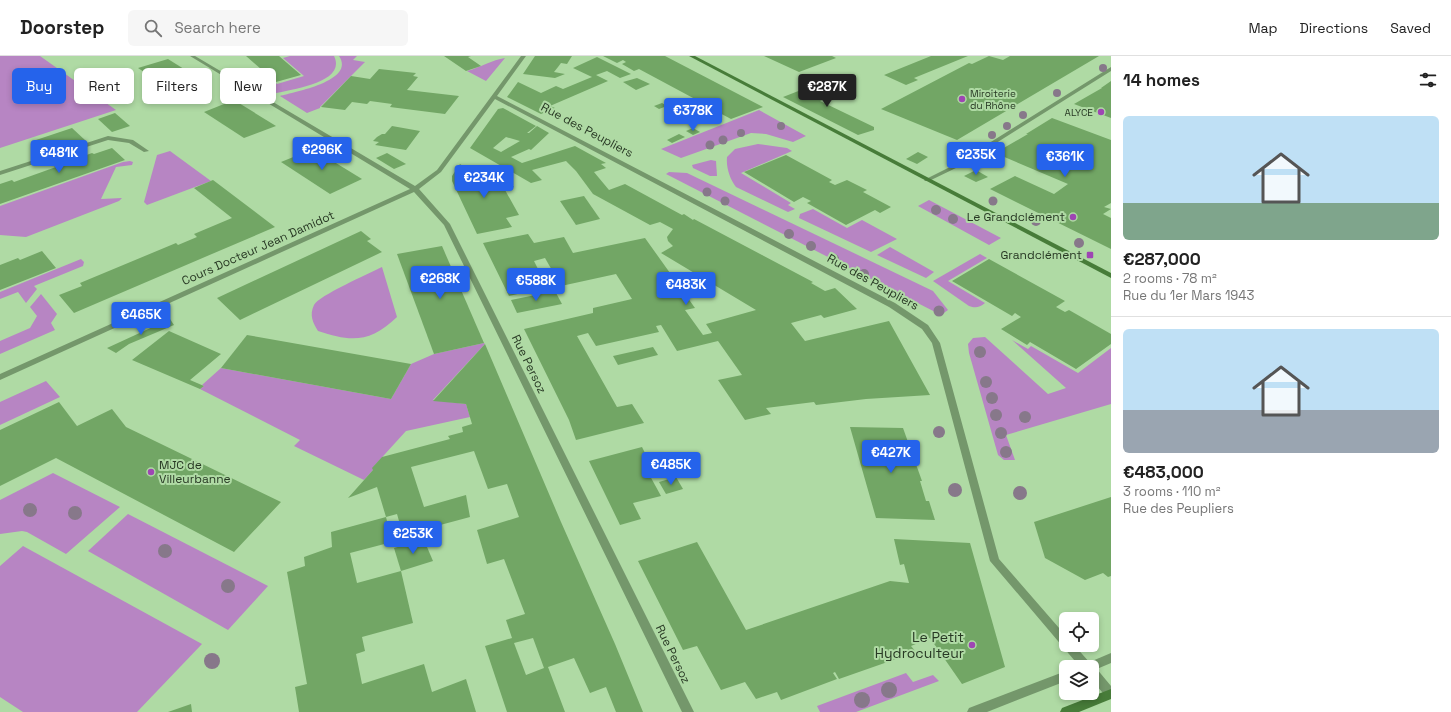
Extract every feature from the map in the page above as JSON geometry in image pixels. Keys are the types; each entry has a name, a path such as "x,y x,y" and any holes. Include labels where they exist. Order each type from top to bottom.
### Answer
{"street":[{"name":"Rue Persoz","path":"192,56 415,189 447,224 688,712"},
{"path":"415,189 439,171 524,56"},
{"path":"691,56 1111,276"},
{"path":"927,180 956,166 1111,69"},
{"name":"Rue des Peupliers","path":"494,97 892,305 925,326 936,343 995,561 1059,636"},
{"path":"0,173 108,138 132,141 146,151"},
{"name":"Cours Docteur Jean Damidot","path":"0,377 415,189"},
{"name":"Rue des Peupliers","path":"1074,652 1081,660"},
{"path":"1099,663 1111,658"},
{"path":"973,712 1059,679"},
{"path":"1066,712 1111,694 1099,680"}],"shaded area":[{"path":"0,56 40,56 57,68 12,68 12,104 66,104 66,74 74,80 74,104 108,104 116,110 0,148"},
{"path":"290,56 334,56 336,65 333,72 326,78 316,83 276,93 276,83 304,76 283,58"},
{"path":"339,56 357,56 353,60 365,62 320,108 307,113 280,96 321,84 331,79 339,72 342,65"},
{"path":"505,58 486,81 467,71 496,60"},
{"path":"759,110 806,136 793,142 766,134 751,133 681,158 661,149"},
{"path":"758,144 787,148 792,151 741,173 791,203 788,205 795,209 788,212 736,187 732,180 728,169 727,157 735,149"},
{"path":"170,151 211,181 147,205 144,202 157,155"},
{"path":"711,160 716,161 717,176 710,176 693,168 692,165"},
{"path":"123,162 133,162 132,165 116,167 101,199 122,198 119,201 26,237 0,235 0,206"},
{"path":"669,172 687,173 933,291 948,310 941,315 666,174"},
{"path":"929,200 1001,238 989,245 918,206"},
{"path":"813,209 847,228 862,220 897,239 871,252 799,218 800,214"},
{"path":"890,247 934,272 926,278 877,255"},
{"path":"980,254 987,258 948,281 985,303 981,306 969,306 933,281"},
{"path":"81,259 84,262 83,266 34,286 37,289 26,303 18,292 0,299 0,292"},
{"path":"382,267 397,317 378,332 360,338 340,337 318,331 313,322 312,312 314,305 318,301 356,279"},
{"path":"41,294 57,314 51,323 55,330 0,354 0,341 30,328 37,316 30,307"},
{"path":"985,337 1048,394 1066,388 1012,340 1028,349 1031,346 1078,373 1111,348 1111,404 1006,435 1015,460 1004,460 998,455 969,353 968,344 973,338"},
{"path":"485,344 433,400 466,404 470,417 406,431 375,465 373,470 364,480 294,446 300,440 200,389 204,386 202,385 221,368 391,399 411,364 434,354"},
{"path":"46,381 60,397 0,425 0,402"},
{"path":"53,473 120,507 66,554 27,532 22,531 0,534 0,500"},
{"path":"128,514 268,586 228,630 88,551"},
{"path":"23,546 202,644 137,712 23,712 0,697 0,566"},
{"path":"906,673 913,682 933,675 939,681 856,712 820,712 817,706"}],"building":[{"path":"246,56 279,56 301,75 276,82 276,68 260,68"},
{"path":"444,56 471,56 468,57 481,66 466,71"},
{"path":"535,56 572,56 567,64 561,63 554,72 565,74 555,78 523,74"},
{"path":"603,56 665,56 763,107 731,119 716,111 713,111 706,107 708,106 639,69 634,71 622,64 626,62 623,60 617,63"},
{"path":"764,56 832,56 836,58 799,72"},
{"path":"931,56 968,56 914,78 918,80 906,85 884,75"},
{"name":"Miroiterie du Rhône","path":"989,56 1003,60 1010,56 1099,56 957,140 881,109 969,63 972,64"},
{"path":"597,57 631,74 620,78 607,71 596,75 608,81 550,106 555,108 541,114 507,97 518,82 541,93 556,86 563,89 592,77 573,68"},
{"path":"168,59 182,68 142,68 142,71 138,68"},
{"path":"379,69 416,73 413,76 418,77 407,90 459,96 445,114 390,107 392,104 370,101 367,104 352,102 345,110 321,107 351,76 370,79"},
{"path":"637,78 650,84 636,90 623,82"},
{"path":"1111,81 1111,118 1074,104 1102,88"},
{"path":"819,83 840,93 820,101 874,127 874,130 858,135 783,97"},
{"path":"692,101 696,104 690,108 683,110 676,107"},
{"path":"662,103 667,106 659,109 654,106"},
{"path":"224,104 240,104 276,126 244,138 204,112"},
{"path":"503,108 536,126 527,133 537,126 549,133 531,150 529,149 511,157 522,163 575,146 606,163 601,164 606,168 594,172 609,190 625,184 813,282 811,283 825,291 835,288 857,309 824,318 821,315 791,323 805,341 889,321 930,395 866,399 816,405 814,402 766,408 771,414 745,420 718,380 742,375 718,341 677,351 661,325 656,326 659,332 596,346 588,333 577,336 617,407 632,404 644,423 576,440 569,420 524,329 593,313 593,308 632,299 616,274 561,286 545,258 534,261 546,285 538,287 539,289 509,296 483,243 528,234 534,243 564,237 573,253 645,238 695,308 685,310 703,335 712,333 706,324 756,310 661,253 673,246 668,241 667,237 673,229 660,222 650,225 593,194 576,171 566,161 532,170 542,180 531,183 470,148 498,109","holes":["506,137 520,141 501,152 493,148"]},
{"path":"115,113 130,126 112,132 98,119"},
{"path":"1052,118 1111,140 1111,203 1104,207 1111,209 1103,214 1111,218 1111,249 990,189 1015,176 1054,194 1068,184 995,153"},
{"path":"392,126 420,131 406,150 375,145 379,142 373,141 382,134 385,134"},
{"path":"72,128 86,141 49,153 36,140"},
{"path":"693,128 700,132 693,135 686,131"},
{"path":"679,134 685,137 672,143 667,140"},
{"path":"112,148 125,160 0,204 0,184 12,180 14,182 56,167 54,166 58,164 57,163 77,154 81,157"},
{"path":"313,149 362,179 330,194 281,162"},
{"path":"918,152 928,157 917,164 906,159"},
{"path":"387,153 406,164 394,169 376,158"},
{"path":"786,155 832,180 829,182 835,185 847,180 867,190 863,192 891,207 880,213 875,210 846,225 807,203 811,201 803,197 794,202 744,172"},
{"path":"460,164 473,173 488,169 496,182 507,179 514,187 505,190 519,215 506,218 512,227 477,234 452,181 452,176"},
{"path":"976,170 988,177 976,182 964,176"},
{"path":"213,180 275,227 74,313 59,295 82,286 80,283 176,243 178,245 197,237 194,234 232,218 194,188"},
{"path":"584,196 600,219 576,225 560,201"},
{"path":"361,231 371,239 367,241 382,252 240,320 217,298"},
{"path":"442,246 484,343 434,354 397,254"},
{"path":"42,251 56,268 0,290 0,265 18,258 20,260"},
{"path":"989,259 1065,301 1056,307 1065,312 1069,310 1111,334 1111,344 1076,369 1030,342 1027,345 1001,329 1021,317 1015,313 1012,316 952,281"},
{"path":"555,291 562,304 517,313 511,300"},
{"path":"170,319 174,325 129,344 116,353 107,348"},
{"path":"169,331 221,354 190,380 204,386 200,389 132,360"},
{"path":"247,335 411,364 391,399 221,368"},
{"path":"485,344 643,712 616,712 606,687 590,693 574,658 548,667 565,712 507,712 485,646 512,638 506,620 525,614 504,559 487,564 477,530 519,517 507,484 488,489 474,451 411,467 424,507 466,495 470,517 403,535 397,514 386,517 377,487 348,498 373,470 372,468 382,457 450,439 448,436 463,432 462,427 472,424 466,404 433,401","holes":["533,638 544,668 526,675 514,643"]},
{"path":"653,347 658,355 618,365 613,356"},
{"name":"MJC de Villeurbanne","path":"59,402 77,426 112,409 126,427 281,502 234,552 56,458 0,486 0,430"},
{"path":"850,427 903,428 922,481 920,481 926,501 929,501 935,520 876,518"},
{"path":"642,447 650,463 644,465 661,496 633,503 641,519 620,525 589,461"},
{"path":"676,477 683,489 666,494 659,482"},
{"path":"1111,497 1111,576 1108,577 1103,573 1085,580 1045,558 1034,522"},
{"path":"386,517 392,542 350,553 357,583 401,571 413,623 362,637 365,651 356,654 362,684 424,664 432,692 466,679 476,712 299,712 295,687 307,684 287,572 305,566 304,557 332,547 331,532"},
{"path":"894,539 970,543 1005,667 962,684 930,638 911,646 916,652 839,679 835,672 833,673 837,679 781,700 777,692 756,699 745,682 721,690 697,646 683,650 638,561 697,542 746,630 890,581 909,583 904,564 900,565"},
{"path":"424,540 433,561 401,571 394,548"},
{"path":"191,704 192,712 168,712"}],"place":[{"name":"Miroiterie du Rhône","path":"962,99"},
{"name":"ALYCE","path":"1101,112"},
{"name":"Le Grandclément","path":"1073,217"},
{"name":"Grandclément","path":"1090,255"},
{"name":"MJC de Villeurbanne","path":"151,472"},
{"name":"Le Petit Hydroculteur","path":"972,645"}]}
